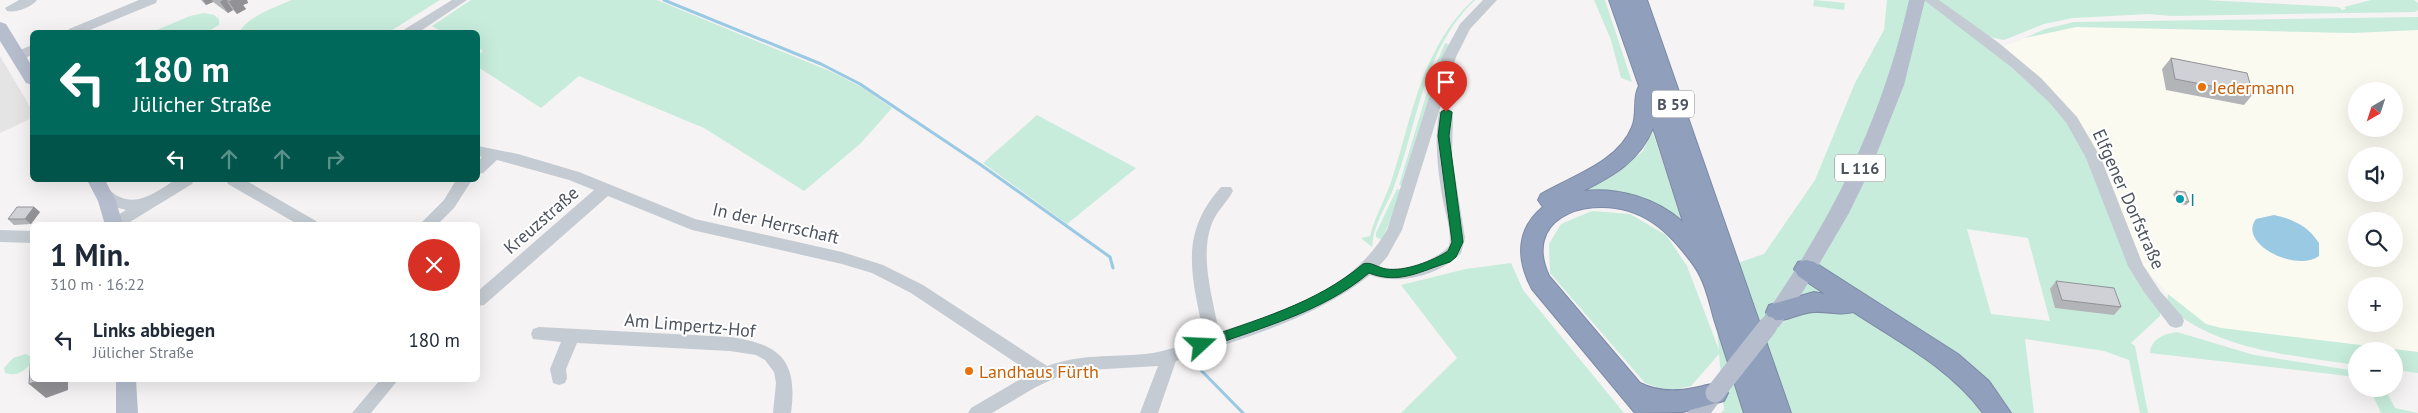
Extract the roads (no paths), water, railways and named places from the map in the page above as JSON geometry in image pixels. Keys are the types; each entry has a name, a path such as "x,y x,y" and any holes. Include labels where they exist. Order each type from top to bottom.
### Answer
{"highway":[{"name":"B 59","path":"1619,0 1667,137 1757,413"},
{"name":"B 59","path":"1637,0 1778,413"},
{"path":"1634,413 1528,284 1520,267 1518,245 1526,223 1542,206 1609,166 1633,146 1644,126 1647,82"},
{"path":"1650,413 1628,389 1536,276 1530,246 1536,229 1549,214 1573,202 1592,199 1622,201 1656,213 1675,227 1711,272"},
{"path":"1804,273 1845,306 1944,370 1965,390 1983,413"},
{"path":"1804,273 1949,361 1980,389 1998,413"},
{"path":"1773,319 1814,302 1845,306"},
{"path":"1760,360 1778,389 1788,413"},
{"path":"1628,389 1643,397 1670,403 1715,393"}],"main road":[{"name":"L 116","path":"1698,413 1773,319 1804,273 1844,203 1872,142 1897,77 1921,2"},
{"path":"2,35 25,53 30,72"},
{"path":"100,186 113,222"},
{"path":"126,382 127,413"}],"street":[{"path":"14,7 31,0"},
{"path":"79,30 151,0"},
{"path":"413,30 461,0"},
{"path":"978,413 1046,374 1073,365 1147,360 1170,356 1318,302 1346,286 1369,266 1386,247 1394,230 1451,50 1468,23 1491,0"},
{"name":"Elfgener Dorfstraße","path":"1921,2 2021,68 2065,112 2083,137 2097,164 2137,268 2157,299 2176,321"},
{"path":"1369,266 1384,274 1397,274 1446,258 1456,249 1457,234 1443,136 1446,112"},
{"name":"In der Herrschaft","path":"480,151 529,162 607,188 692,224 834,256 877,269 917,290 1046,374"},
{"path":"480,167 494,154"},
{"path":"119,222 184,182"},
{"path":"236,182 306,222"},
{"path":"430,222 449,204 463,182"},
{"path":"100,186 116,202 130,205 144,203 164,195"},
{"name":"Kreuzstraße","path":"480,298 607,188"},
{"path":"1213,340 1205,294 1200,241 1209,214 1226,191"},
{"path":"0,236 30,237"},
{"name":"Am Limpertz-Hof","path":"539,334 730,344 760,350 773,358 785,376 786,390 782,413"},
{"path":"559,378 558,369 572,336"},
{"path":"1149,413 1170,356"},
{"path":"361,413 388,382"}],"water":[{"path":"2274,215 2294,221 2310,232 2319,243 2319,256 2309,260 2297,261 2272,253 2262,246 2255,238 2252,228 2256,219"}],"waterway":[{"path":"664,0 821,64 860,84 981,165 1110,257 1113,268"},
{"path":"1184,358 1194,363 1243,413"}],"place":[{"name":"Jedermann","path":"2202,87"},
{"name":"I","path":"2180,199"},
{"name":"Landhaus Fürth","path":"969,371"}]}
